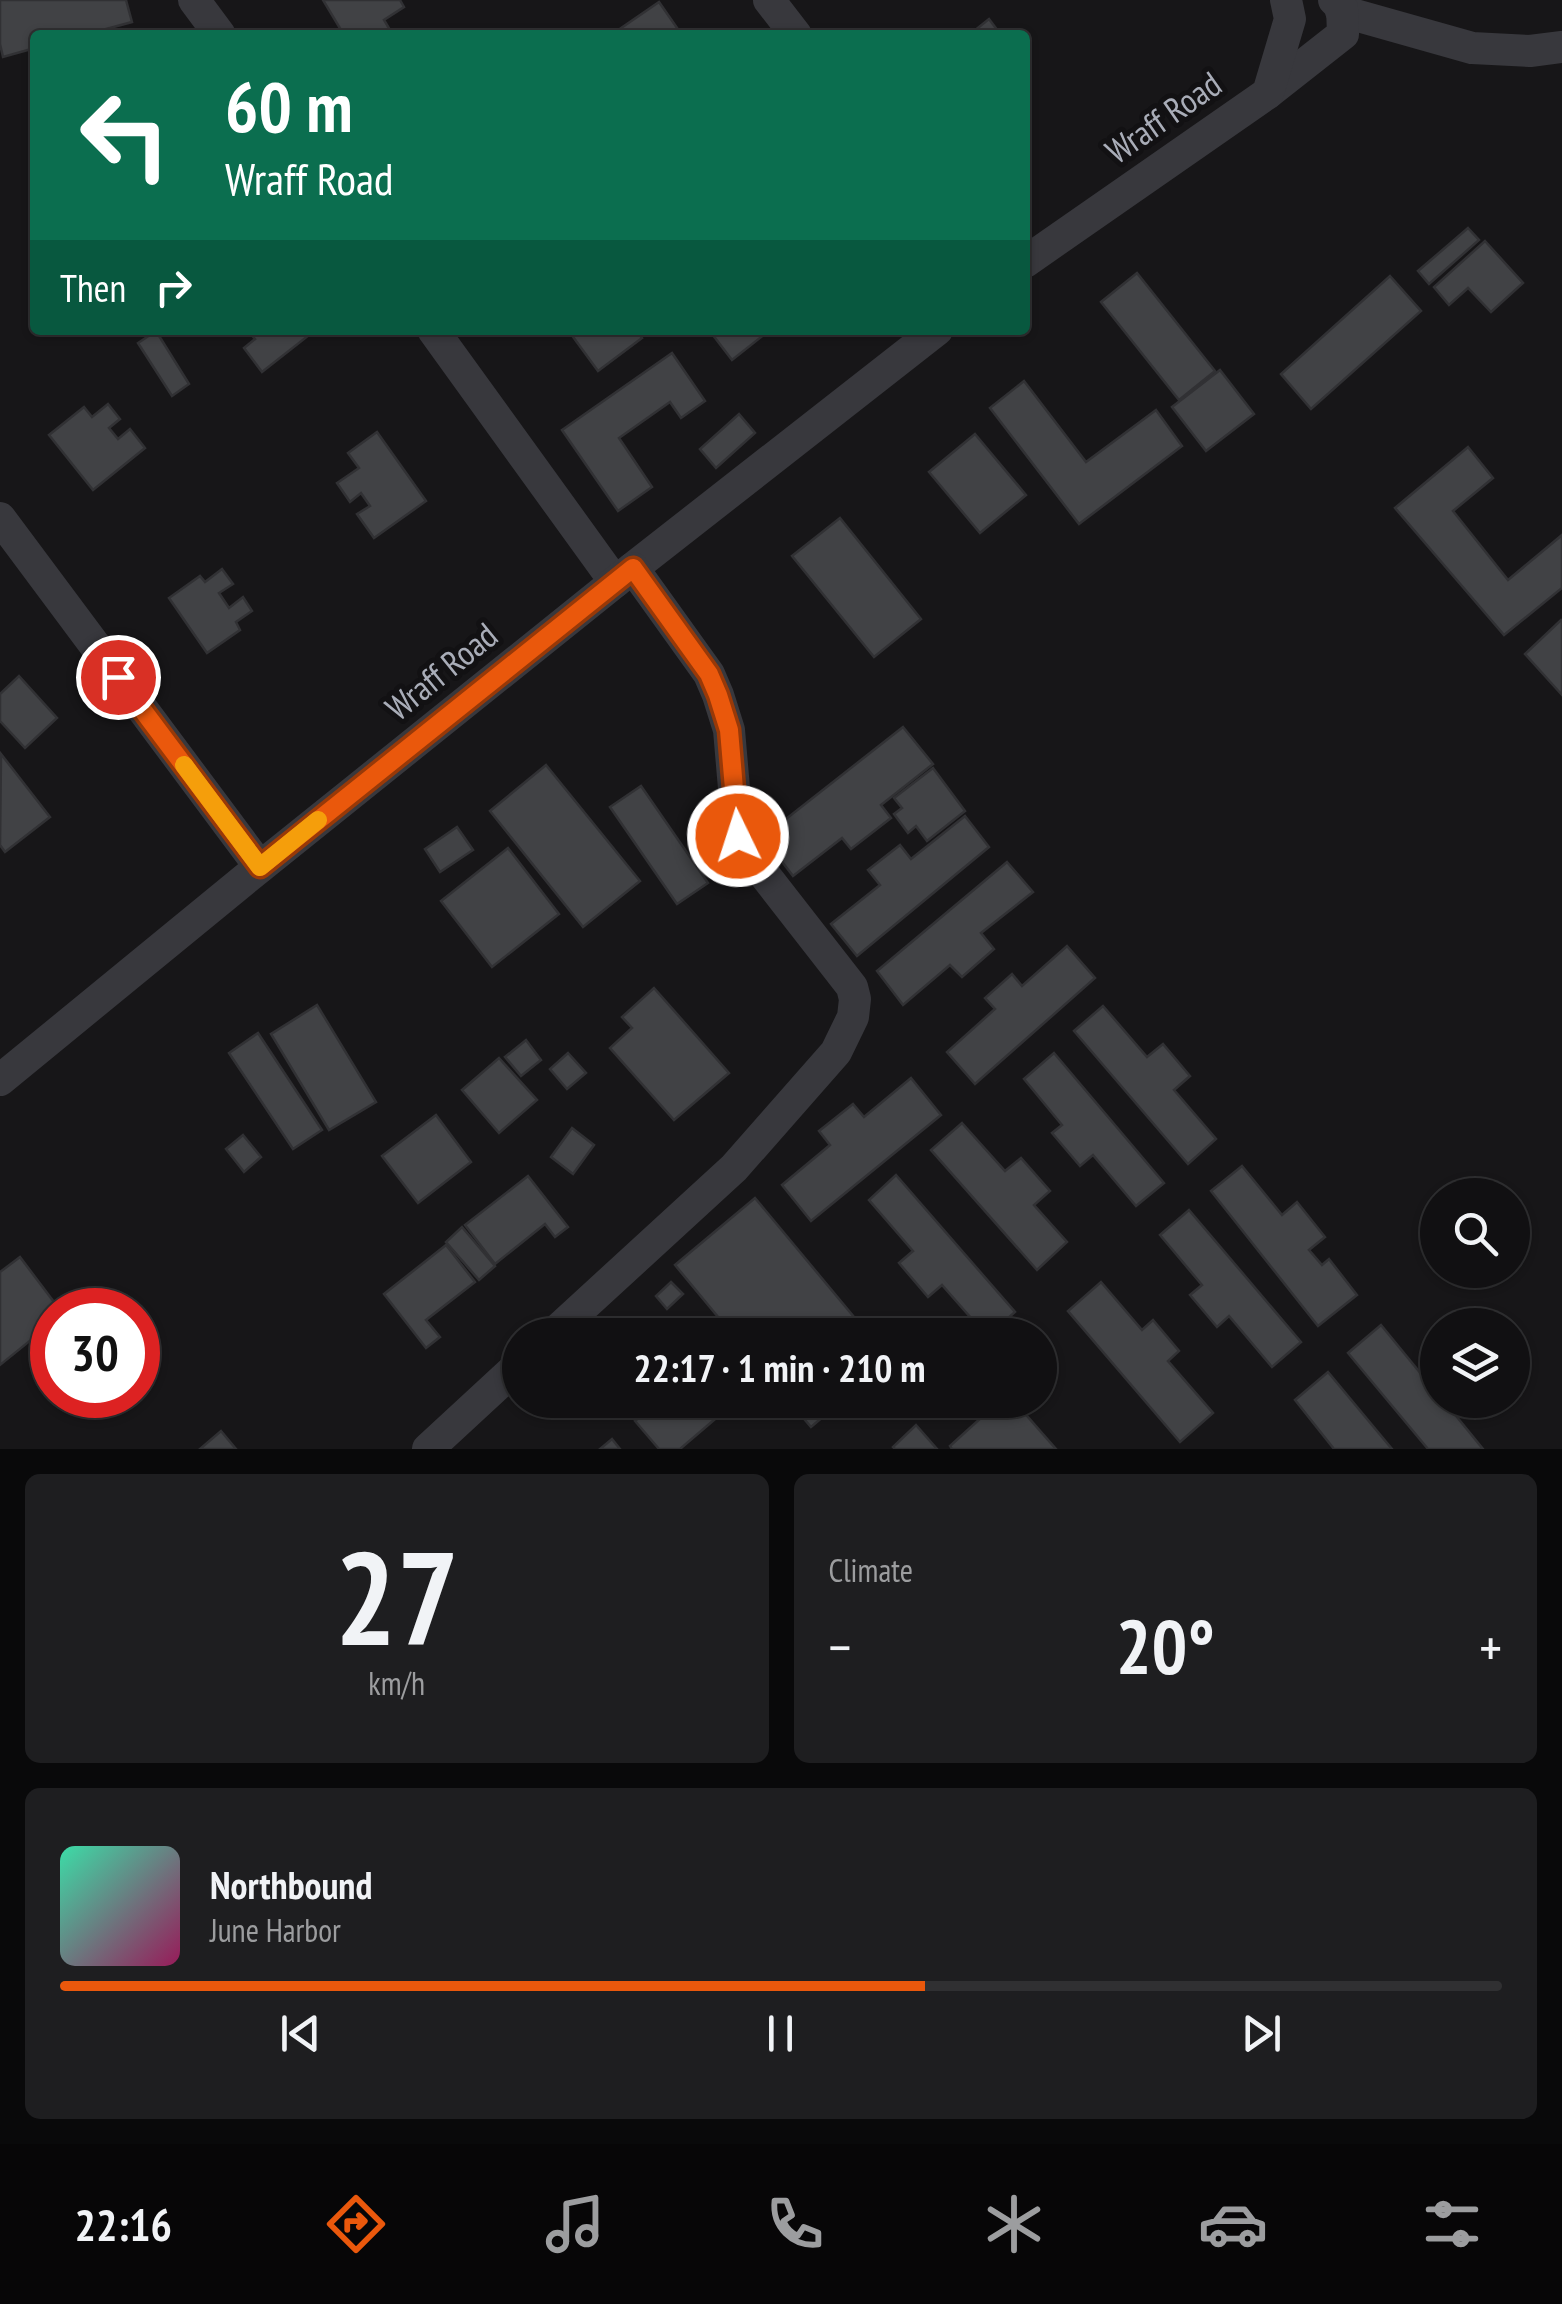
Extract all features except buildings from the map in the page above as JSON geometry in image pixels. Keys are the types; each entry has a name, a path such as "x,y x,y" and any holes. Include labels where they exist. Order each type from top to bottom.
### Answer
{"street":[{"path":"194,0 216,30"},
{"path":"769,0 792,30"},
{"name":"Wraff Road","path":"1030,259 1268,94 1290,19 1286,0"},
{"path":"1268,94 1343,34 1338,5 1472,48 1562,48"},
{"path":"437,335 624,575 709,674 729,730 738,836 852,987 855,999 854,1017 836,1052 734,1168 571,1318"},
{"name":"Wraff Road","path":"0,1080 624,575 930,335"},
{"path":"0,518 260,867"},
{"path":"428,1449 502,1381"}],"slow traffic":[{"path":"184,765 260,867 318,820"}],"route":[{"path":"118,677 260,867 633,568 709,674 718,695 729,730 738,836"}]}
